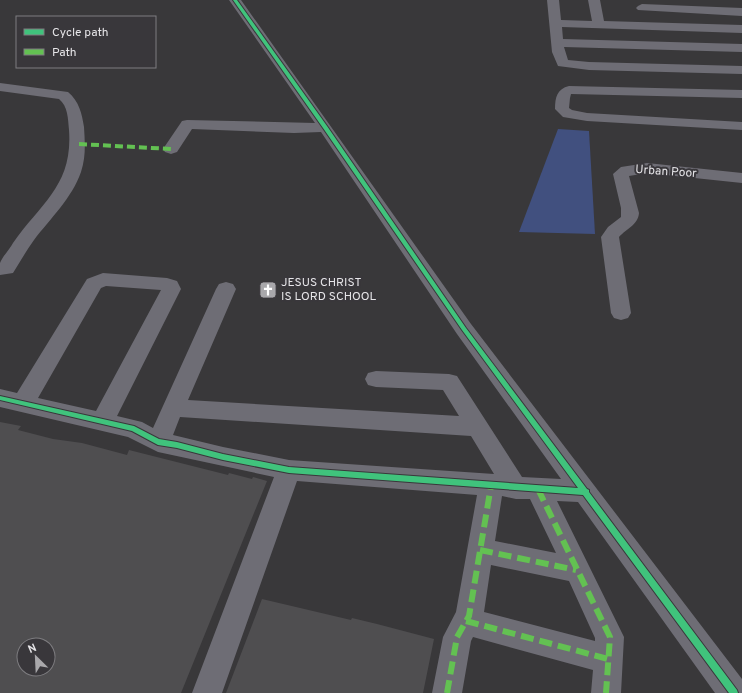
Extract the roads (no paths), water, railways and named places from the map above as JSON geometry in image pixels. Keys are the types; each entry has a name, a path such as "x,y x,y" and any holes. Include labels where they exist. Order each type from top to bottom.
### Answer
{"street":[{"path":"235,0 325,127 464,329 734,693"},
{"path":"553,0 561,61 565,64 582,66 742,70"},
{"path":"594,0 599,25"},
{"path":"674,91 655,45 650,26 641,4 742,12"},
{"path":"556,23 742,29"},
{"path":"558,43 742,48"},
{"path":"0,87 63,95 70,100 73,107 79,144 77,163 68,184 55,204 27,237 6,269 0,269"},
{"path":"742,94 709,108 619,118 574,115 564,112 562,109 563,96 567,90 674,91 709,108 742,126"},
{"path":"616,90 619,118"},
{"path":"171,149 187,124 294,128 325,127"},
{"name":"Urban Poor","path":"621,313 610,237 612,232 629,219 631,213 621,180 621,174 627,170 647,168 742,178"},
{"path":"23,404 94,284 103,279 167,284 171,289 102,422"},
{"path":"158,442 226,289"},
{"path":"376,379 449,382 515,488 576,570 610,638 606,693"},
{"path":"0,398 134,429 158,442 289,470 515,488 586,492"},
{"path":"174,408 478,428"},
{"path":"207,693 289,470"},
{"path":"447,693 457,637 469,616 480,550 515,488"},
{"path":"480,550 576,570"},
{"path":"466,621 608,659"}],"water":[{"path":"558,129 589,131 595,234 519,232"}],"place":[{"name":"JESUS CHRIST IS LORD SCHOOL","path":"268,290"}]}
